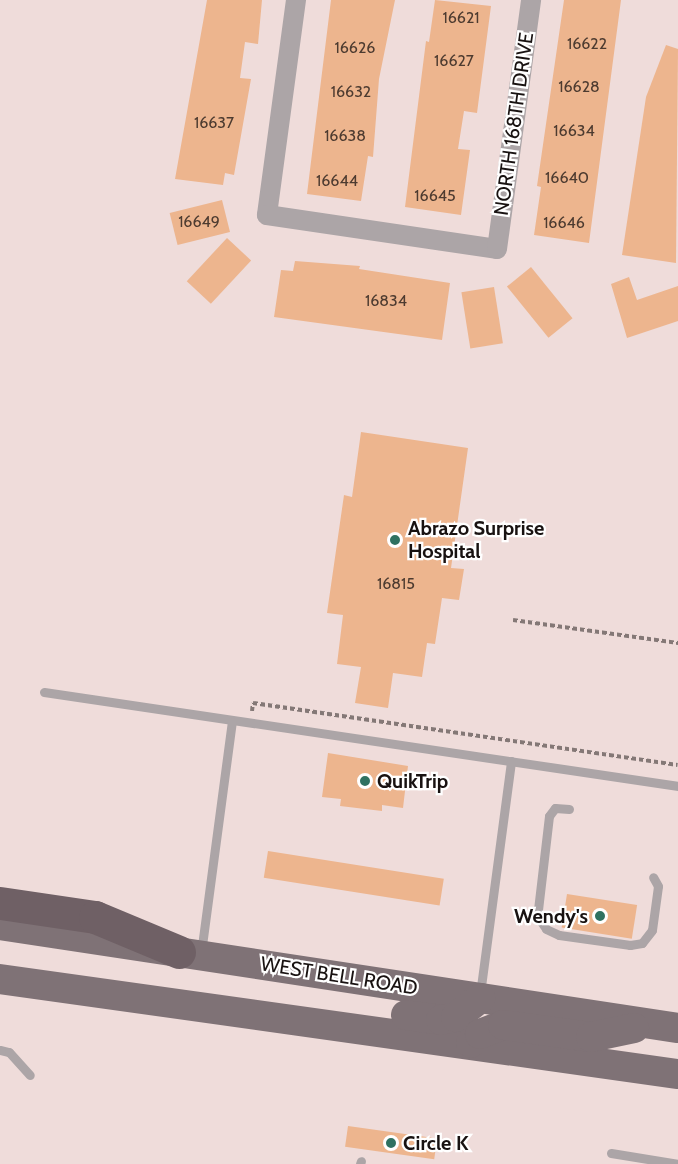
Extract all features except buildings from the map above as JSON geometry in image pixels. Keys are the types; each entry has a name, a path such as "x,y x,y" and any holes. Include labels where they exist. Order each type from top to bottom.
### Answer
{"highway":[{"path":"0,903 94,917 190,953"}],"main road":[{"name":"WEST BELL ROAD","path":"0,925 666,1026"},
{"path":"0,979 678,1074"},
{"path":"242,1012 306,1001 441,1020 456,1017 480,998"},
{"path":"471,1044 480,1034 503,1025 591,1037 666,1026"}],"street":[{"name":"NORTH 168TH DRIVE","path":"296,0 267,215 496,249 531,0"}],"lane":[{"path":"44,692 250,725 678,786"},
{"path":"190,953 232,722"},
{"path":"480,998 512,761"},
{"path":"569,809 555,808 549,816 538,909 538,917 546,929 559,935 630,945 642,943 652,930 658,886 653,877"},
{"path":"0,1050 9,1052 30,1075"},
{"path":"611,1153 678,1164"}],"path":[{"path":"513,620 678,643"},
{"path":"250,725 253,703 678,765"}],"place":[{"name":"Abrazo Surprise Hospital","path":"395,540"},
{"name":"QuikTrip","path":"365,781"},
{"name":"Wendy's","path":"600,916"},
{"name":"Circle K","path":"391,1143"}]}
